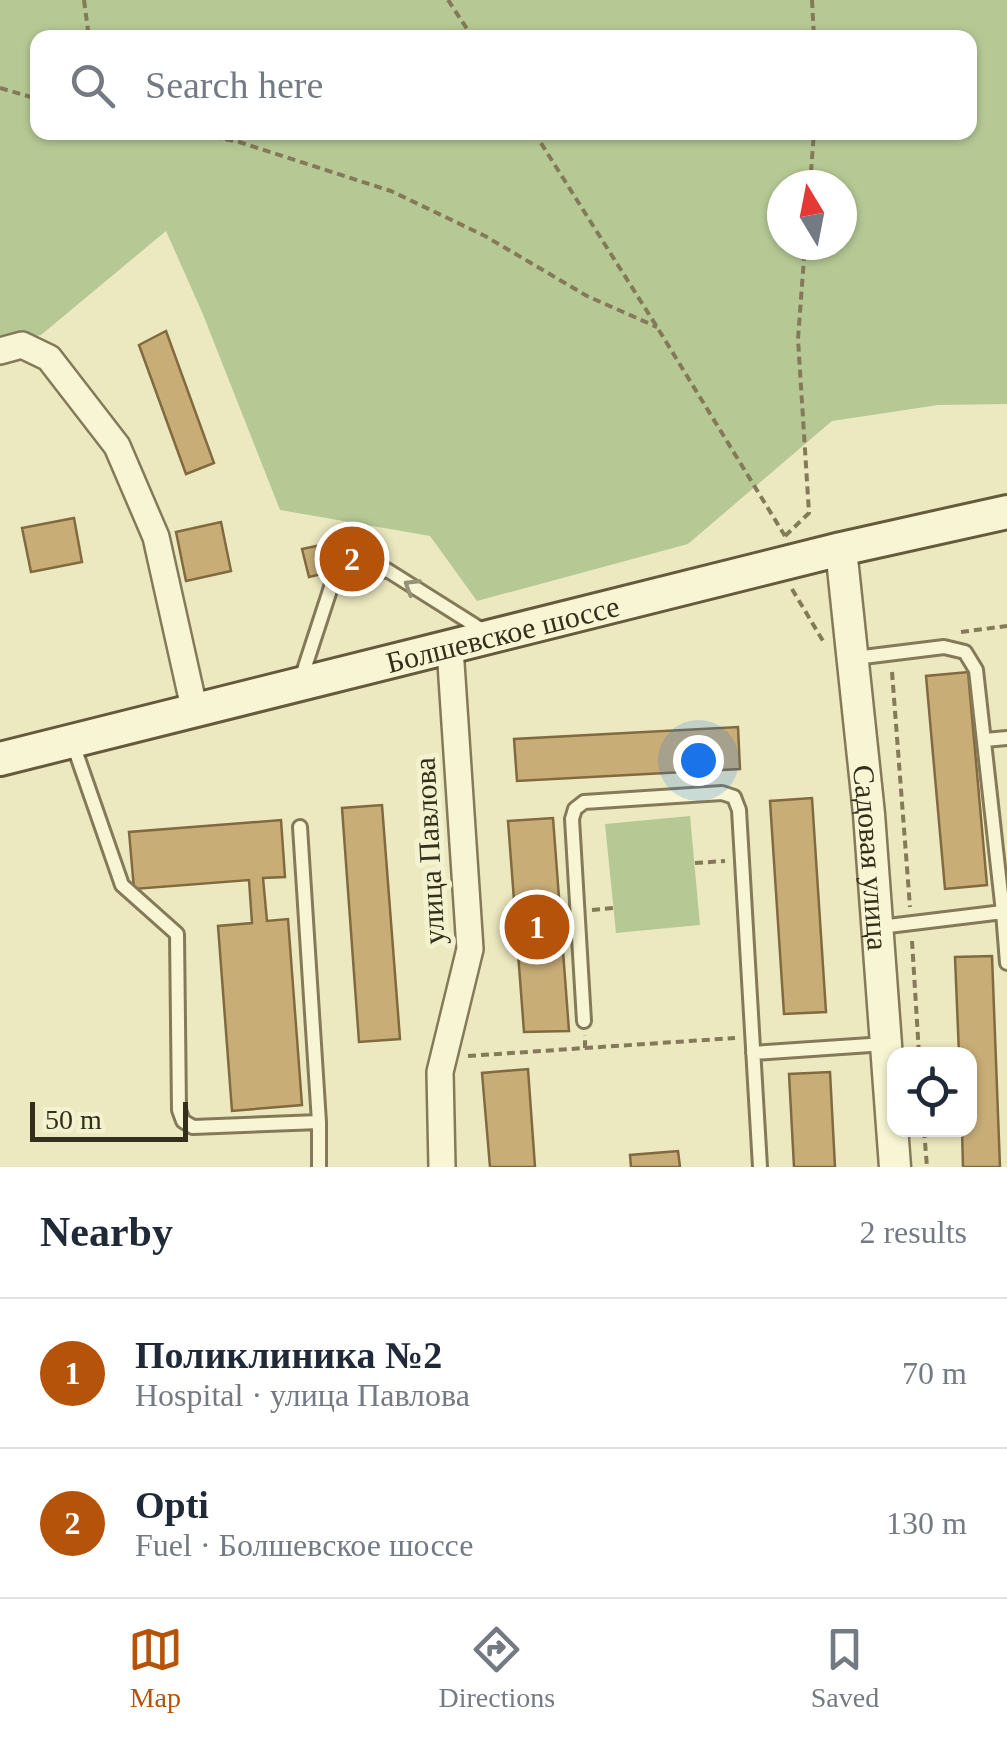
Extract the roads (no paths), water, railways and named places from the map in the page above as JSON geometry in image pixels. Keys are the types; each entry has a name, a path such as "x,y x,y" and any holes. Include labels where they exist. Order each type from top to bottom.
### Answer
{"main road":[{"name":"Болшевское шоссе","path":"0,758 840,549 1007,512"}],"street":[{"path":"0,351 22,345 49,358 116,446 156,537 195,712"},
{"name":"Садовая улица","path":"840,549 869,814 895,1167"},
{"name":"улица Павлова","path":"442,1167 440,1072 470,949 450,648"}],"lane":[{"path":"298,685 332,584 387,570 494,637"},
{"path":"852,658 944,647 965,652 976,670 1007,962"},
{"path":"985,740 1007,738"},
{"path":"72,741 122,885 177,934 179,1110 183,1121 193,1127 319,1122"},
{"path":"584,1021 572,819 575,809 584,802 722,793 734,797 740,810 760,1167"},
{"path":"300,826 319,1167"},
{"path":"878,928 1003,912"},
{"path":"753,1052 887,1044"}],"place":[{"name":"Opti","path":"352,559"},
{"name":"Поликлиника №2","path":"537,927"}]}
